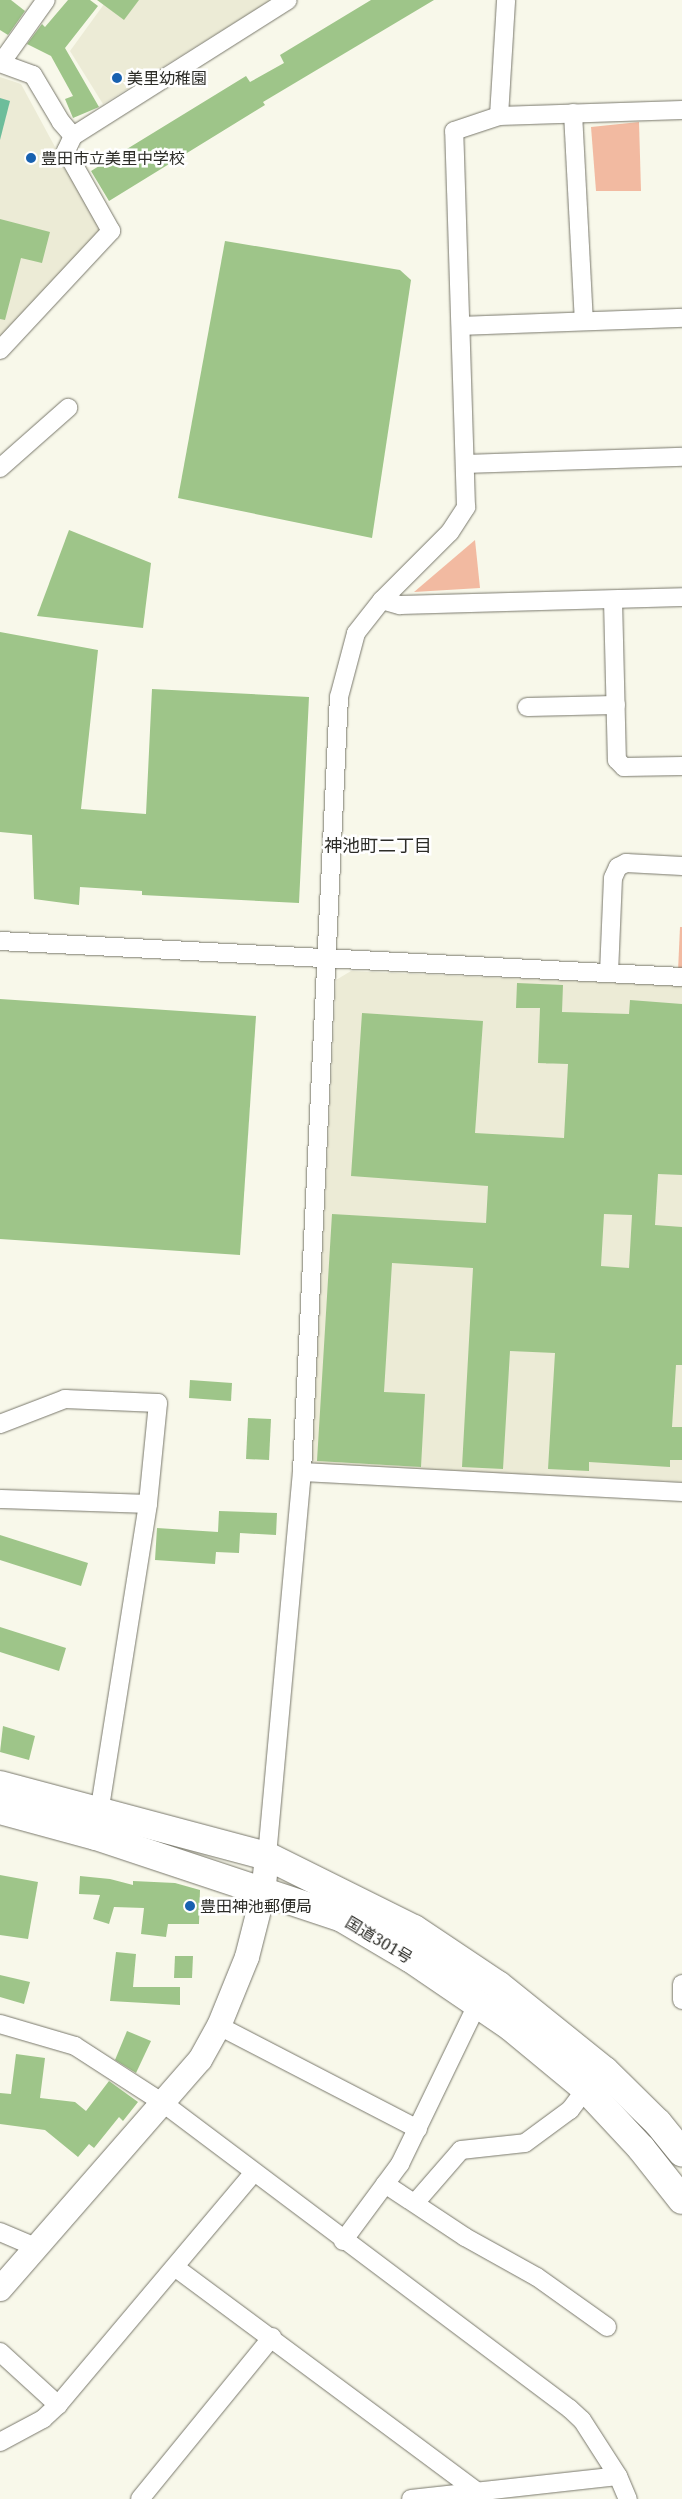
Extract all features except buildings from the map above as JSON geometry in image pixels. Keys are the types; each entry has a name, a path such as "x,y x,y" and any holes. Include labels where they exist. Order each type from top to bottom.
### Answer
{"highway":[{"name":"国道301号","path":"0,1785 266,1856 414,1929 498,1985 605,2071 658,2123 682,2153"},
{"name":"国道301号","path":"0,1810 96,1836 263,1894 342,1918 478,2003 586,2089 641,2148 682,2200"}],"street":[{"path":"46,0 0,63 33,75 61,122 72,136"},
{"path":"0,350 111,231 66,151 72,136 288,0"},
{"path":"499,116 506,0"},
{"path":"0,2289 200,2060 219,2026 247,1957 263,1894 302,1472 339,697 356,633 382,600 458,523 466,507 454,131 499,116 682,110"},
{"path":"573,113 584,320"},
{"path":"460,326 584,320 682,318"},
{"path":"0,468 68,408"},
{"path":"466,464 682,457"},
{"path":"382,600 400,605 682,597"},
{"path":"613,600 617,760 624,767 682,766"},
{"path":"527,707 616,705"},
{"path":"609,973 613,878 618,867 626,863 682,866"},
{"path":"0,941 326,960 682,977"},
{"path":"0,1424 65,1399 158,1403 148,1504 99,1812"},
{"path":"302,1472 682,1492"},
{"path":"0,1499 148,1504"},
{"path":"682,1984 682,2000"},
{"path":"344,2241 400,2164 478,2003"},
{"path":"0,2024 75,2046 163,2103 344,2241 570,2409 582,2420 618,2476 628,2499"},
{"path":"219,2026 418,2129"},
{"path":"415,2203 461,2150 525,2143 570,2110 586,2089"},
{"path":"0,2442 43,2419 58,2405 176,2268 254,2172"},
{"path":"385,2184 465,2237 537,2277 606,2327"},
{"path":"0,2232 35,2247"},
{"path":"176,2268 272,2337 476,2491"},
{"path":"140,2499 272,2337"},
{"path":"0,2352 58,2405"},
{"path":"411,2499 618,2476"}],"shaded area":[{"name":"美里幼稚園","path":"107,0 271,0 103,104 70,51"},
{"name":"豊田市立美里中学校","path":"0,77 21,84 101,232 0,342"},
{"path":"0,98 10,101 0,140"},
{"path":"639,122 641,191 596,191 591,127"},
{"path":"475,540 480,588 414,592"},
{"path":"680,927 682,927 682,971 678,971"},
{"path":"351,971 682,986 682,1482 318,1466 312,1460 336,980"}],"place":[{"name":"美里幼稚園","path":"117,78"},
{"name":"豊田市立美里中学校","path":"31,158"},
{"name":"豊田神池郵便局","path":"190,1906"}],"district":[{"name":"神池町二丁目","path":"378,845"}]}
